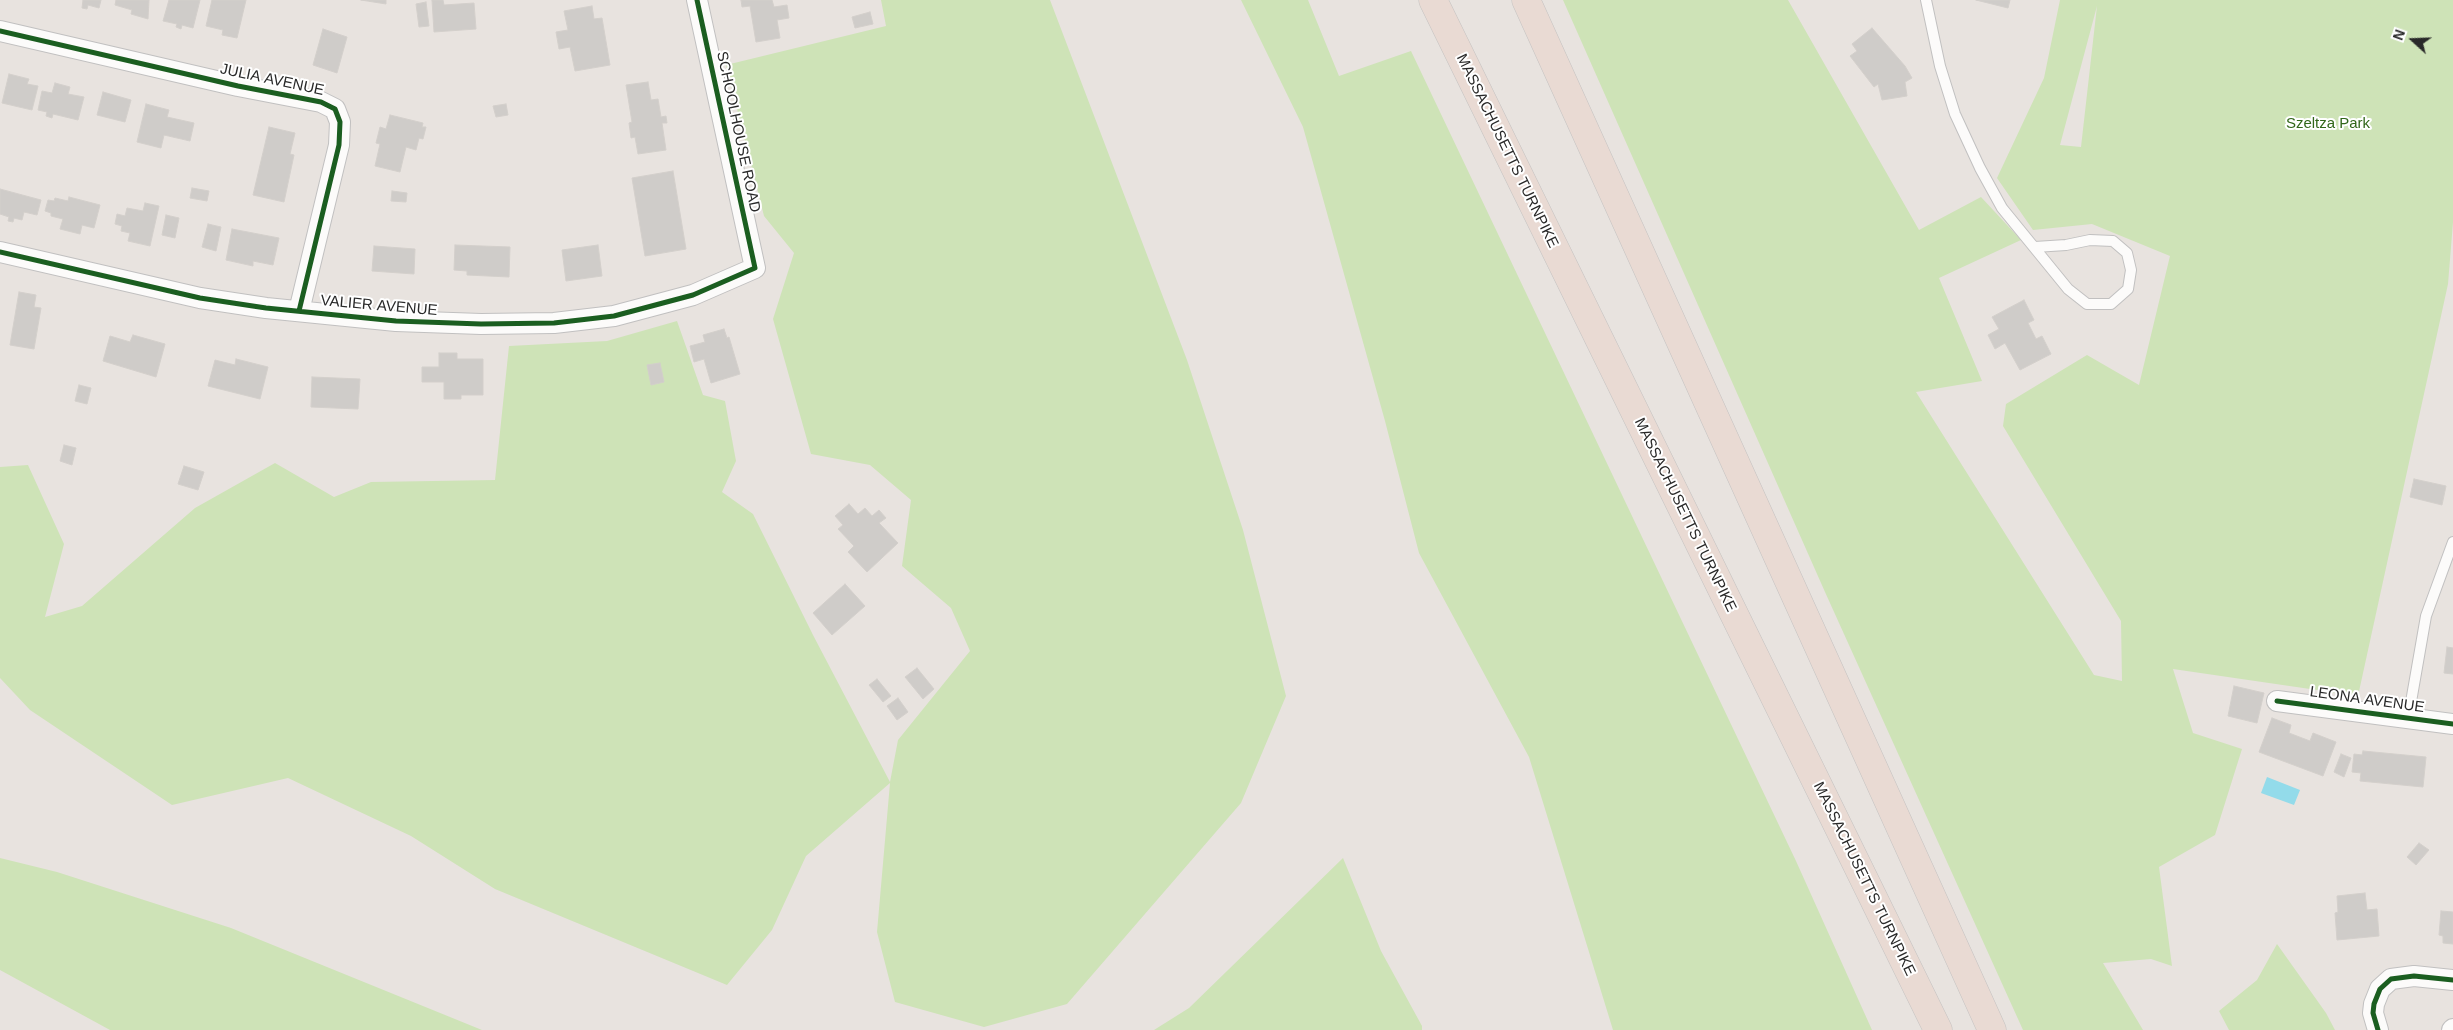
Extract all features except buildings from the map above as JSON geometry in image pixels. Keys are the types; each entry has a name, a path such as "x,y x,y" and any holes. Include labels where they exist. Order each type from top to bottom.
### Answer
{"highway":[{"name":"MASSACHUSETTS TURNPIKE","path":"1433,0 1938,1030"},
{"path":"1526,0 1992,1030"}],"street":[{"name":"SCHOOLHOUSE ROAD","path":"697,0 754,268"},
{"name":"JULIA AVENUE","path":"0,31 238,86 321,102 335,109 340,122 339,145 299,312"},
{"name":"VALIER AVENUE","path":"0,252 200,298 299,312 445,324 518,324 574,321 614,316 667,304 693,295 754,268"},
{"name":"LEONA AVENUE","path":"2277,701 2453,724"},
{"path":"2378,1030 2375,1022 2374,1004 2380,990 2390,979 2414,976 2453,980"}],"lane":[{"path":"1926,0 1940,66 1955,114 1980,168 2002,208 2036,247 2068,289 2087,304 2112,304 2128,289 2131,270 2127,253 2112,241 2090,240 2066,245 2036,247"},
{"path":"2408,719 2426,616 2453,542"}],"green space":[{"path":"881,0 1050,0 1187,360 1243,530 1286,696 1241,803 1067,1004 984,1027 895,1002 877,932 890,783 806,856 772,930 727,985 495,889 411,836 288,778 172,805 30,710 0,678 0,467 28,465 64,544 45,617 82,606 195,508 275,463 334,497 371,482 495,480 509,346 607,341 677,321 703,395 725,401 736,461 722,492 753,514 813,635 890,782 898,740 970,651 951,608 902,566 911,500 870,465 811,454 773,319 794,253 764,216 726,65 886,26"},
{"path":"1241,0 1308,0 1339,76 1411,51 1796,861 1872,1030 1613,1030 1529,757 1419,553 1385,421 1303,127"},
{"name":"Szeltza Park","path":"1563,0 1788,0 1919,230 1981,197 2021,240 1939,278 1982,381 1916,392 2094,675 2122,681 2121,621 2003,426 2006,404 2087,355 2139,385 2170,256 2092,224 2033,230 1997,178 2044,78 2060,0 2453,0 2453,222 2448,284 2358,696 2173,669 2193,733 2242,749 2215,835 2159,867 2172,966 2151,959 2103,963 2143,1030 2023,1030 1825,592","holes":["2097,6 2081,147 2060,145"]},
{"path":"0,858 57,872 231,928 482,1030 110,1030 0,970"},
{"path":"1343,858 1381,951 1422,1026 1422,1030 1154,1030 1189,1008"},
{"path":"2277,944 2326,1013 2335,1030 2229,1030 2219,1011 2257,980"}],"water":[{"path":"2267,777 2300,790 2294,805 2261,793"}],"cycle path":[{"path":"0,252 200,298 266,308 396,321 481,324 554,323 614,316 693,295 755,268 697,0"},
{"path":"0,31 238,86 321,102 335,109 340,122 339,145 299,311"},
{"path":"2277,701 2453,724"},
{"path":"2378,1030 2373,1013 2374,1004 2380,989 2391,979 2414,976 2453,980"}]}
